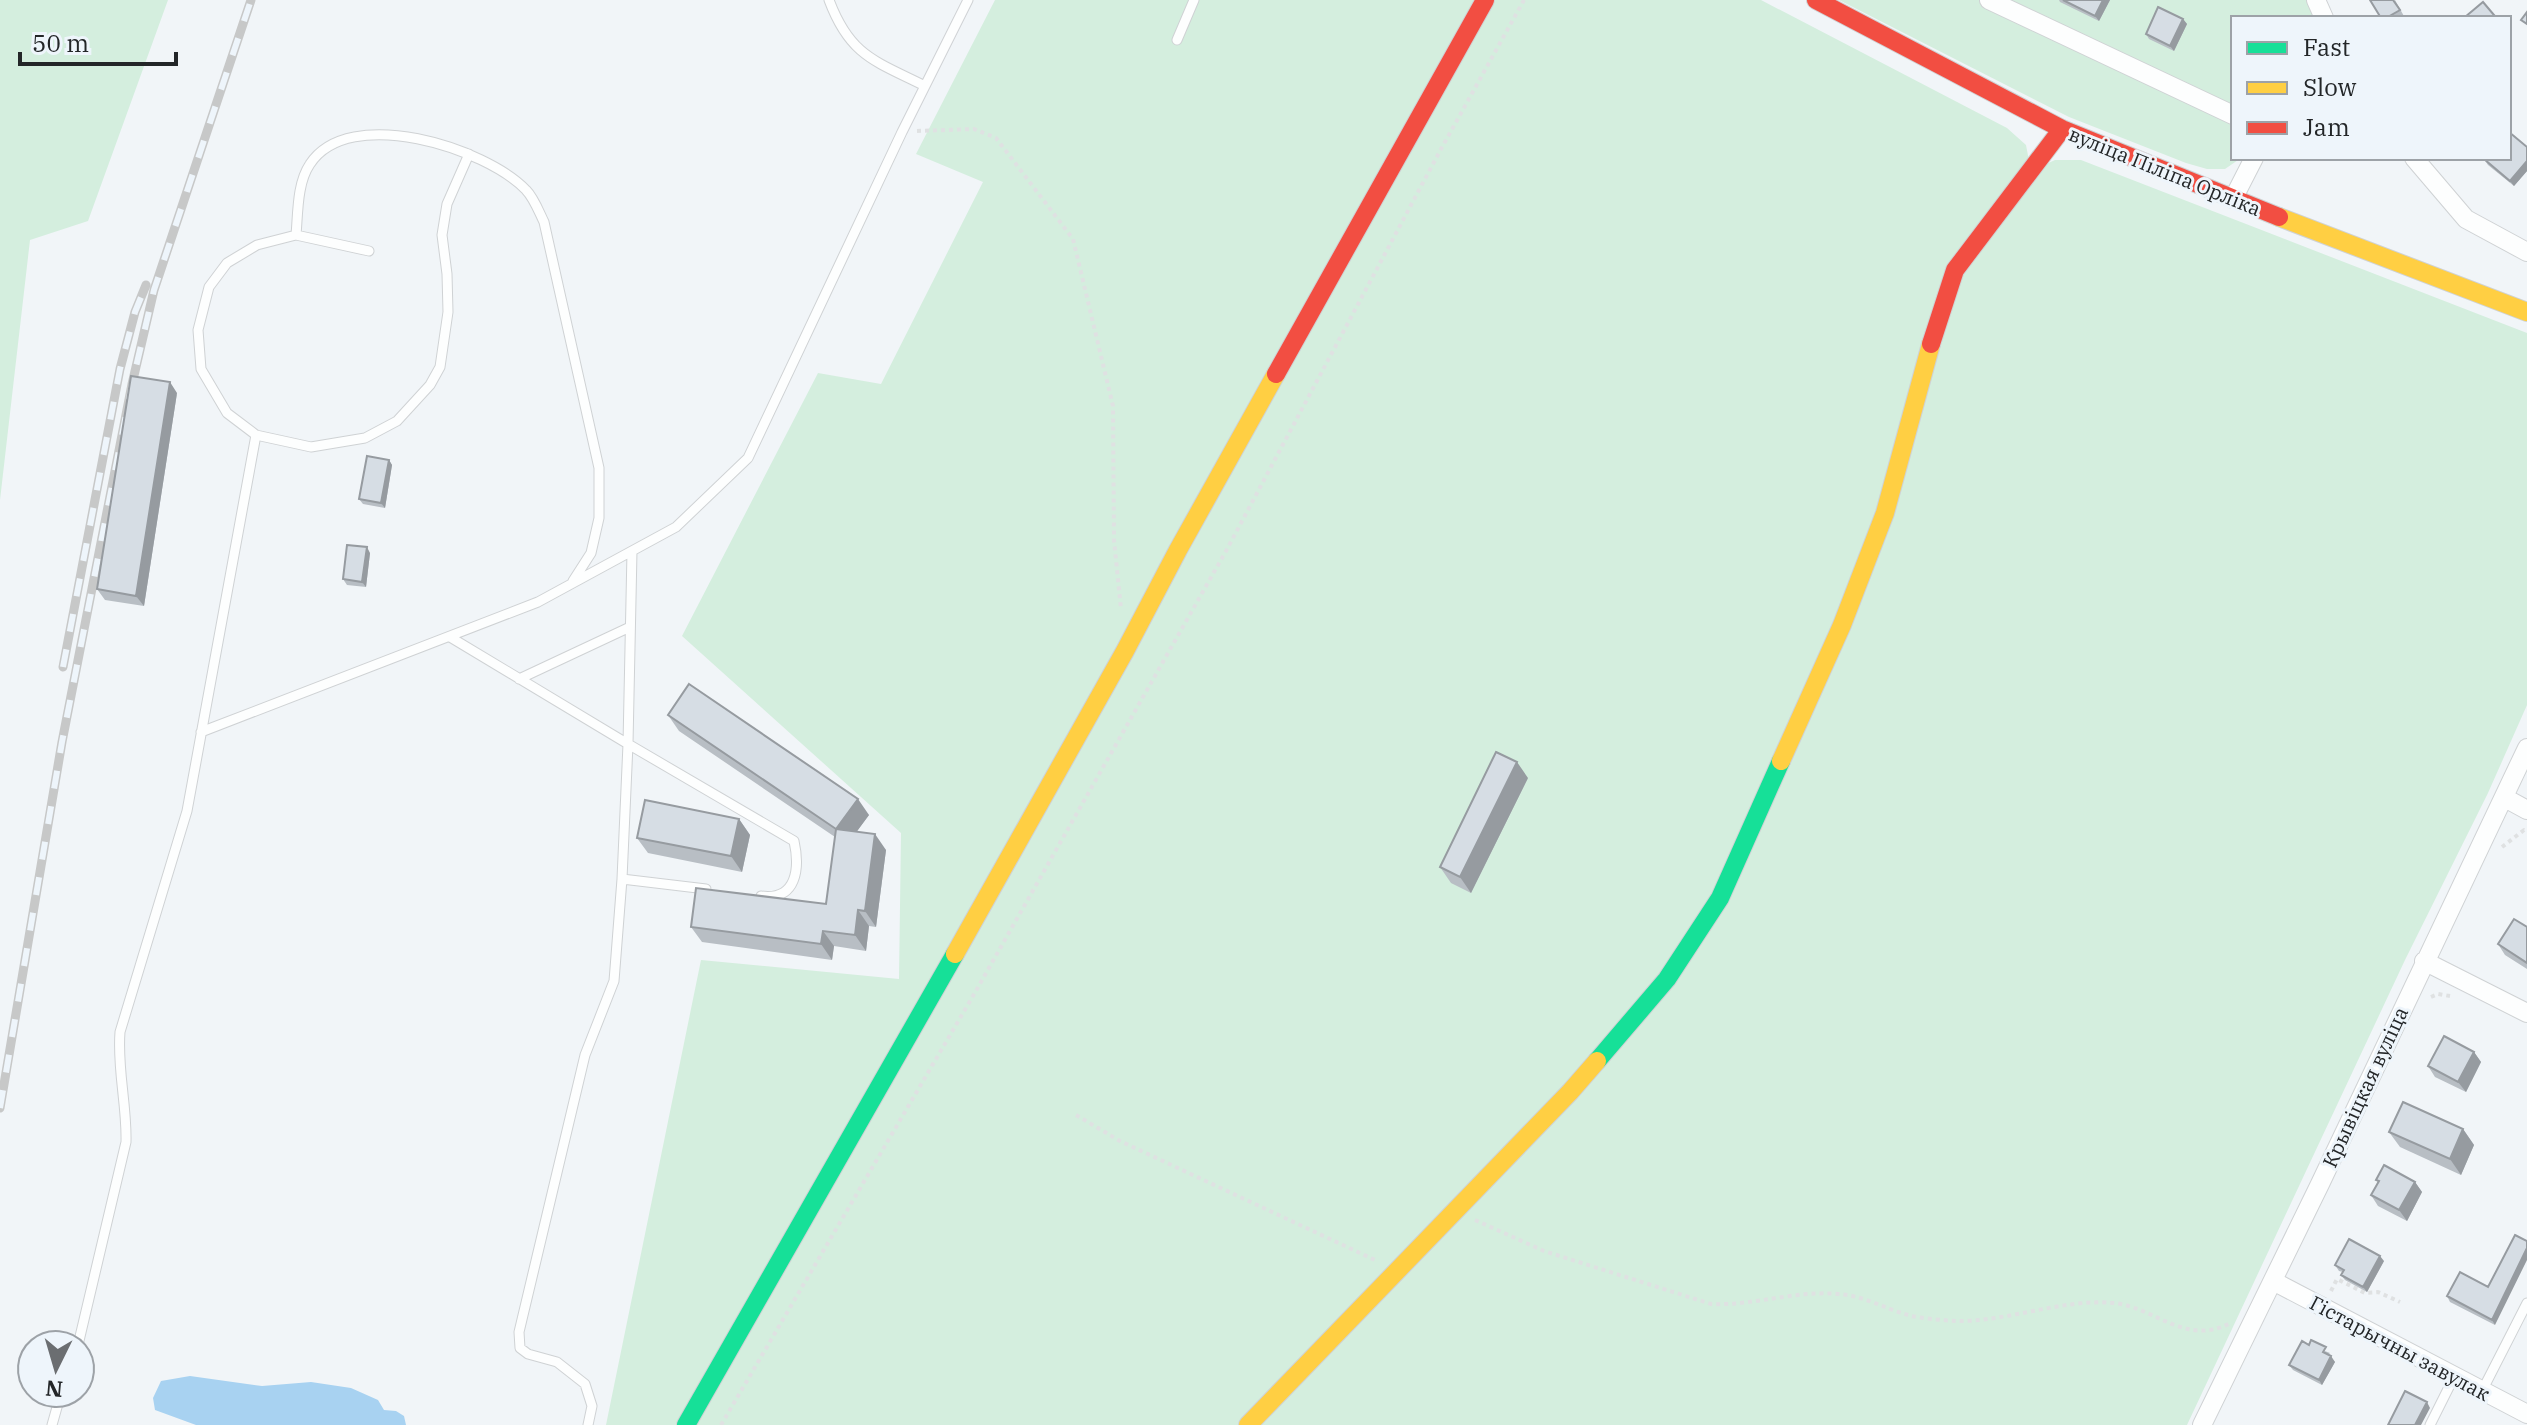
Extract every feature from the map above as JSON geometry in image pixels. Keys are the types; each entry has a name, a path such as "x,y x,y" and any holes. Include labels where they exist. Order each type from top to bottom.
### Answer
{"street":[{"path":"686,1425 1125,651 1178,550 1485,0"},
{"name":"вуліца Піліпа Орліка","path":"1816,0 2062,129 2233,199 2527,312"},
{"path":"1989,0 2231,114"},
{"path":"1248,1425 1570,1092 1667,979 1720,898 1842,625 1885,513 1940,311 1955,270 2062,129"},
{"path":"2233,199 2253,160"},
{"path":"2416,160 2466,219 2527,252"},
{"name":"Крывіцкая вуліца","path":"2202,1425 2527,748"},
{"path":"2505,798 2527,810"},
{"path":"2424,961 2527,1013"},
{"name":"Гістарычны завулак","path":"2273,1281 2527,1414"}],"lane":[{"path":"829,0 850,43 875,61 925,86"},
{"path":"201,732 538,602 676,527 748,458 968,0"},
{"path":"1177,40 1194,0"},
{"path":"296,235 299,193 309,165 323,149 352,136 383,135 424,141 469,154 503,171 528,192 544,222 599,468 599,518 591,553 571,584"},
{"path":"369,251 296,235 257,245 227,263 209,287 198,330 201,369 227,413 256,435 311,447 365,438 397,421 430,385 440,367 448,312 442,235 447,204 469,154"},
{"path":"82,1329 126,1142 127,1117 118,1053 120,1032 187,811 256,435"},
{"path":"588,1425 592,1406 585,1384 557,1362 528,1354 520,1348 519,1332 585,1055 614,981 628,744 632,551"},
{"path":"519,679 630,627"},
{"path":"450,637 794,841 798,858 796,878 786,891 768,897 753,895"},
{"path":"622,879 710,890"},
{"path":"2482,1391 2527,1303"},
{"path":"2430,1425 2454,1377"}],"path":[{"path":"721,1425 973,996 1218,565 1524,0"},
{"path":"902,132 974,129 996,138 1073,239 1113,406 1114,540 1122,619"},
{"path":"2502,846 2524,830 2527,831"},
{"path":"2423,1001 2438,994 2450,996"},
{"path":"1076,1115 1120,1141 1374,1260"},
{"path":"1454,1210 1544,1251 1711,1304 1739,1305 1791,1294 1841,1294 1912,1316 1959,1321 2089,1303 2117,1303 2190,1331 2222,1328 2260,1308"},
{"path":"2327,1299 2337,1279 2365,1293 2378,1292 2400,1302"}],"green space":[{"path":"0,0 168,0 88,221 30,240 0,500"},
{"path":"995,0 1761,0 2007,128 2026,145 2031,171 2055,160 2081,160 2527,333 2527,705 2187,1425 606,1425 701,960 899,979 901,833 682,636 818,373 881,384 983,182 916,154"},
{"path":"1839,0 2309,0 2312,5 2313,16 2231,16 2231,160 2238,160 2225,169 2207,169 2186,163 2069,117"}],"water":[{"path":"190,1376 262,1386 311,1382 351,1388 378,1400 384,1410 396,1411 404,1416 406,1425 196,1425 155,1410 153,1398 161,1381"}],"building":[{"path":"2063,0 2103,0 2095,16"},
{"path":"2370,0 2393,0 2400,10 2390,16 2380,16"},
{"path":"2483,2 2494,15 2493,16 2466,16"},
{"path":"2158,7 2183,19 2170,46 2146,34"},
{"path":"2511,134 2527,147 2527,161 2510,181 2485,160 2511,160"},
{"path":"131,376 170,382 136,596 97,589"},
{"path":"367,456 389,460 381,503 359,499"},
{"path":"347,545 367,547 362,582 343,579"},
{"path":"689,684 858,799 836,829 668,715"},
{"path":"1496,752 1517,762 1460,877 1440,867"},
{"path":"645,800 739,819 731,856 637,838"},
{"path":"836,829 875,834 865,911 858,910 855,935 823,931 821,944 691,927 696,888 826,904"},
{"path":"2514,919 2527,927 2527,963 2498,944"},
{"path":"2444,1036 2474,1052 2458,1082 2428,1066"},
{"path":"2403,1102 2463,1129 2450,1159 2389,1132"},
{"path":"2384,1165 2415,1182 2399,1210 2371,1195"},
{"path":"2515,1235 2527,1241 2527,1248 2492,1320 2447,1296 2460,1272 2488,1287"},
{"path":"2349,1239 2380,1256 2363,1287 2341,1275 2344,1270 2335,1265"},
{"path":"2311,1340 2326,1347 2323,1352 2331,1356 2319,1380 2289,1365 2302,1341 2309,1345"},
{"path":"2405,1391 2427,1402 2415,1425 2388,1425"}],"railway":[{"path":"0,1108 62,742 132,384 154,290 251,0"},
{"path":"63,667 120,369 135,312 146,285"}],"traffic: fast":[{"path":"1597,1061 1667,979 1720,898 1781,761"},
{"path":"686,1425 955,954"}],"traffic: slow":[{"path":"2279,217 2527,312"},
{"path":"1781,761 1842,625 1885,513 1931,344"},
{"path":"955,954 1276,374"},
{"path":"1248,1425 1597,1061"}],"traffic: jam":[{"path":"1276,374 1485,0"},
{"path":"1816,0 2062,129 2279,217"},
{"path":"1931,344 1955,270 2062,129"}]}
